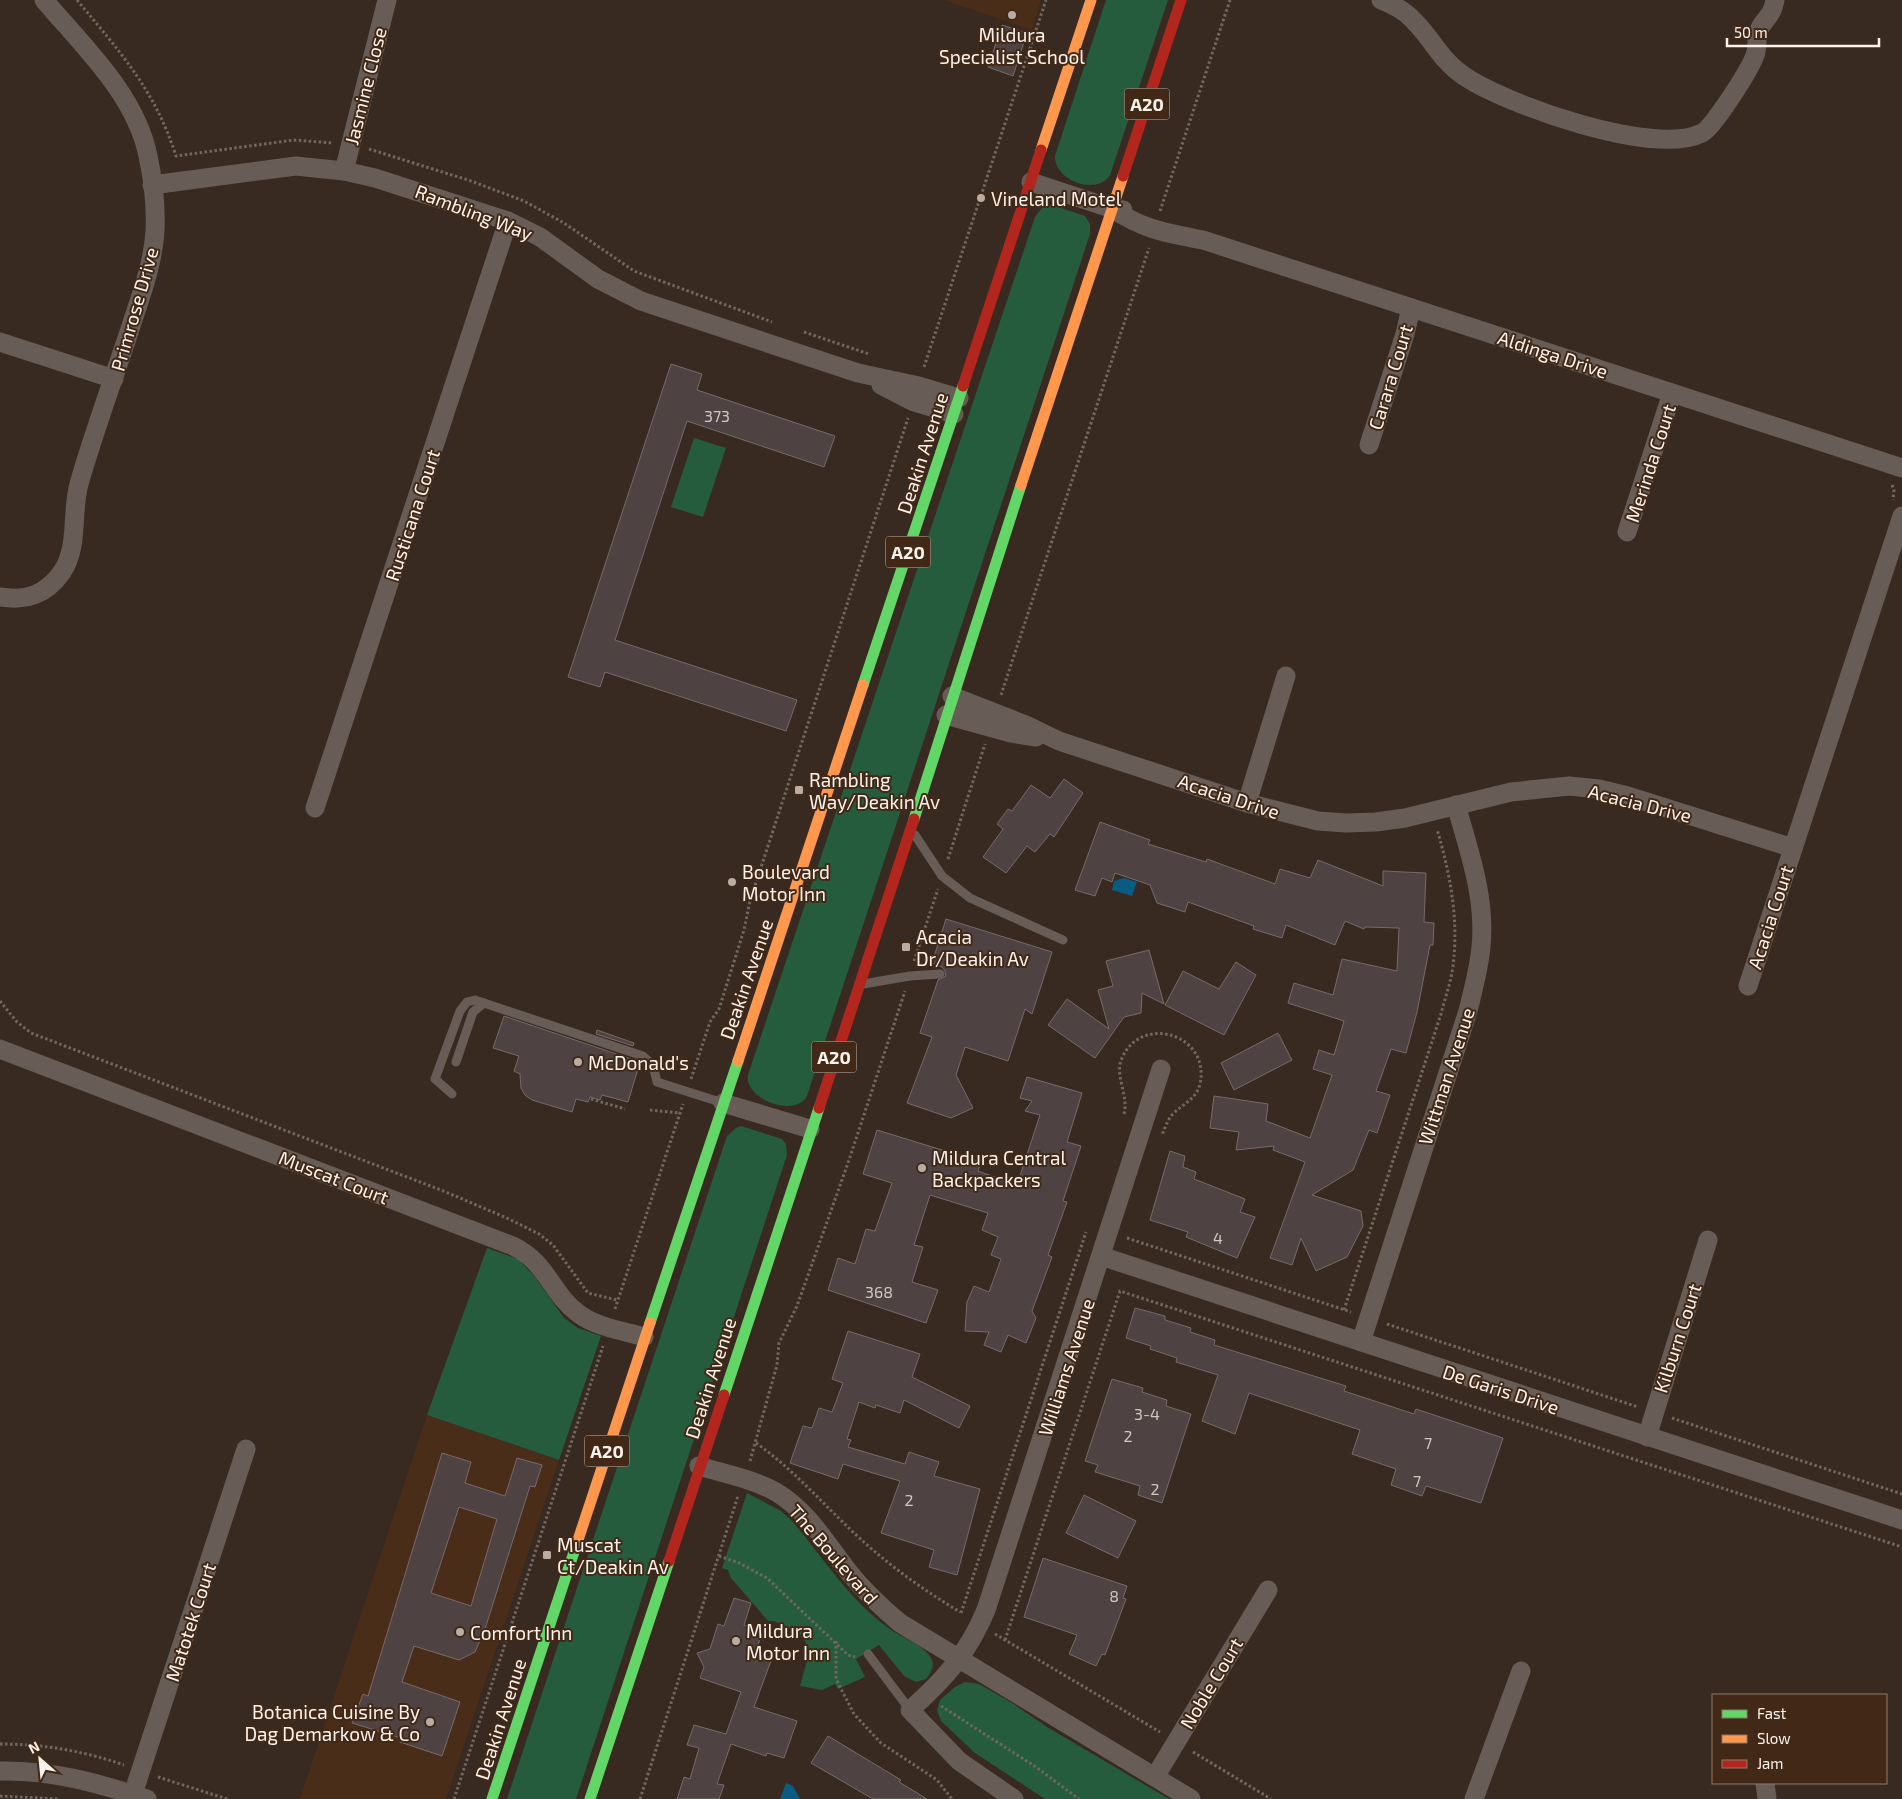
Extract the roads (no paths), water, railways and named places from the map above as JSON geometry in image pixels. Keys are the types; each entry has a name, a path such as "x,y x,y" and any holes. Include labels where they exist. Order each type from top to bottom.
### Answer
{"highway":[{"name":"Deakin Avenue","path":"492,1799 644,1337 957,406 1091,0"},
{"name":"Deakin Avenue","path":"590,1799 810,1129 911,829 952,696 1181,0"}],"street":[{"name":"Primrose Drive","path":"0,597 17,600 28,598 41,592 62,572 68,560 73,545 79,485 147,277 155,230 148,154 131,111 100,66 44,0"},
{"name":"Jasmine Close","path":"344,171 387,0"},
{"path":"1385,1 1414,20 1444,59 1462,75 1508,100 1585,126 1650,138 1675,139 1702,133 1717,119 1755,57 1758,33 1773,12 1775,0"},
{"name":"Rambling Way","path":"152,185 296,166 344,171 406,186 508,221 540,237 598,279 641,302 957,406"},
{"name":"Aldinga Drive","path":"1031,182 1113,209 1138,212 1156,225 1902,468"},
{"name":"Rusticana Court","path":"315,808 508,221"},
{"name":"Carara Court","path":"1369,445 1405,334 1411,308"},
{"path":"0,342 114,379"},
{"name":"Merinda Court","path":"1627,532 1672,393"},
{"path":"1793,848 1902,516"},
{"path":"1247,803 1286,676"},
{"name":"Acacia Drive","path":"952,696 993,720"},
{"name":"Acacia Drive","path":"946,715 993,720 1247,803 1293,816 1346,823 1405,818 1541,787 1570,786 1599,789 1793,848"},
{"name":"Wittman Avenue","path":"1361,1342 1468,1011 1476,977 1481,946 1479,890 1456,805"},
{"name":"Acacia Court","path":"1748,986 1793,848"},
{"name":"Muscat Court","path":"0,1049 513,1246 534,1258 568,1303 580,1315 644,1337"},
{"name":"Williams Avenue","path":"960,1660 980,1626 1161,1069"},
{"path":"723,1103 810,1129"},
{"name":"Kilburn Court","path":"1647,1437 1708,1240"},
{"name":"De Garis Drive","path":"1101,1256 1902,1520"},
{"name":"Matotek Court","path":"140,1797 141,1771 246,1449"},
{"name":"The Boulevard","path":"699,1466 777,1493 795,1507 828,1541 848,1570 876,1604 900,1623 1191,1799"},
{"name":"Noble Court","path":"1154,1777 1268,1590"},
{"path":"960,1660 910,1710 959,1761 1014,1799"},
{"path":"1474,1799 1521,1671"},
{"path":"0,1771 27,1770 62,1774 140,1797"},
{"path":"1765,1784 1767,1799"}],"lane":[{"path":"911,829 942,876 970,898 1063,940"},
{"path":"858,985 910,976 940,974"},
{"path":"452,1094 434,1079 460,1010 467,1002 475,1000 643,1056 653,1065 657,1082 723,1103"},
{"path":"456,1062 473,1012 484,1003"},
{"path":"868,1654 910,1710"}],"water":[{"path":"1124,878 1137,882 1132,896 1112,890 1114,881"},
{"path":"786,1783 793,1786 800,1799 780,1799"}],"place":[{"name":"Mildura Specialist School","path":"1012,15"},
{"name":"Vineland Motel","path":"981,198"},
{"name":"Rambling Way/Deakin Av","path":"799,790"},
{"name":"Boulevard Motor Inn","path":"732,882"},
{"name":"Acacia Dr/Deakin Av","path":"906,947"},
{"name":"McDonald's","path":"578,1062"},
{"name":"Mildura Central Backpackers","path":"922,1168"},
{"name":"Muscat Ct/Deakin Av","path":"547,1555"},
{"name":"Comfort Inn","path":"460,1632"},
{"name":"Mildura Motor Inn","path":"736,1641"},
{"name":"Botanica Cuisine By Dag Demarkow & Co","path":"430,1722"}]}
